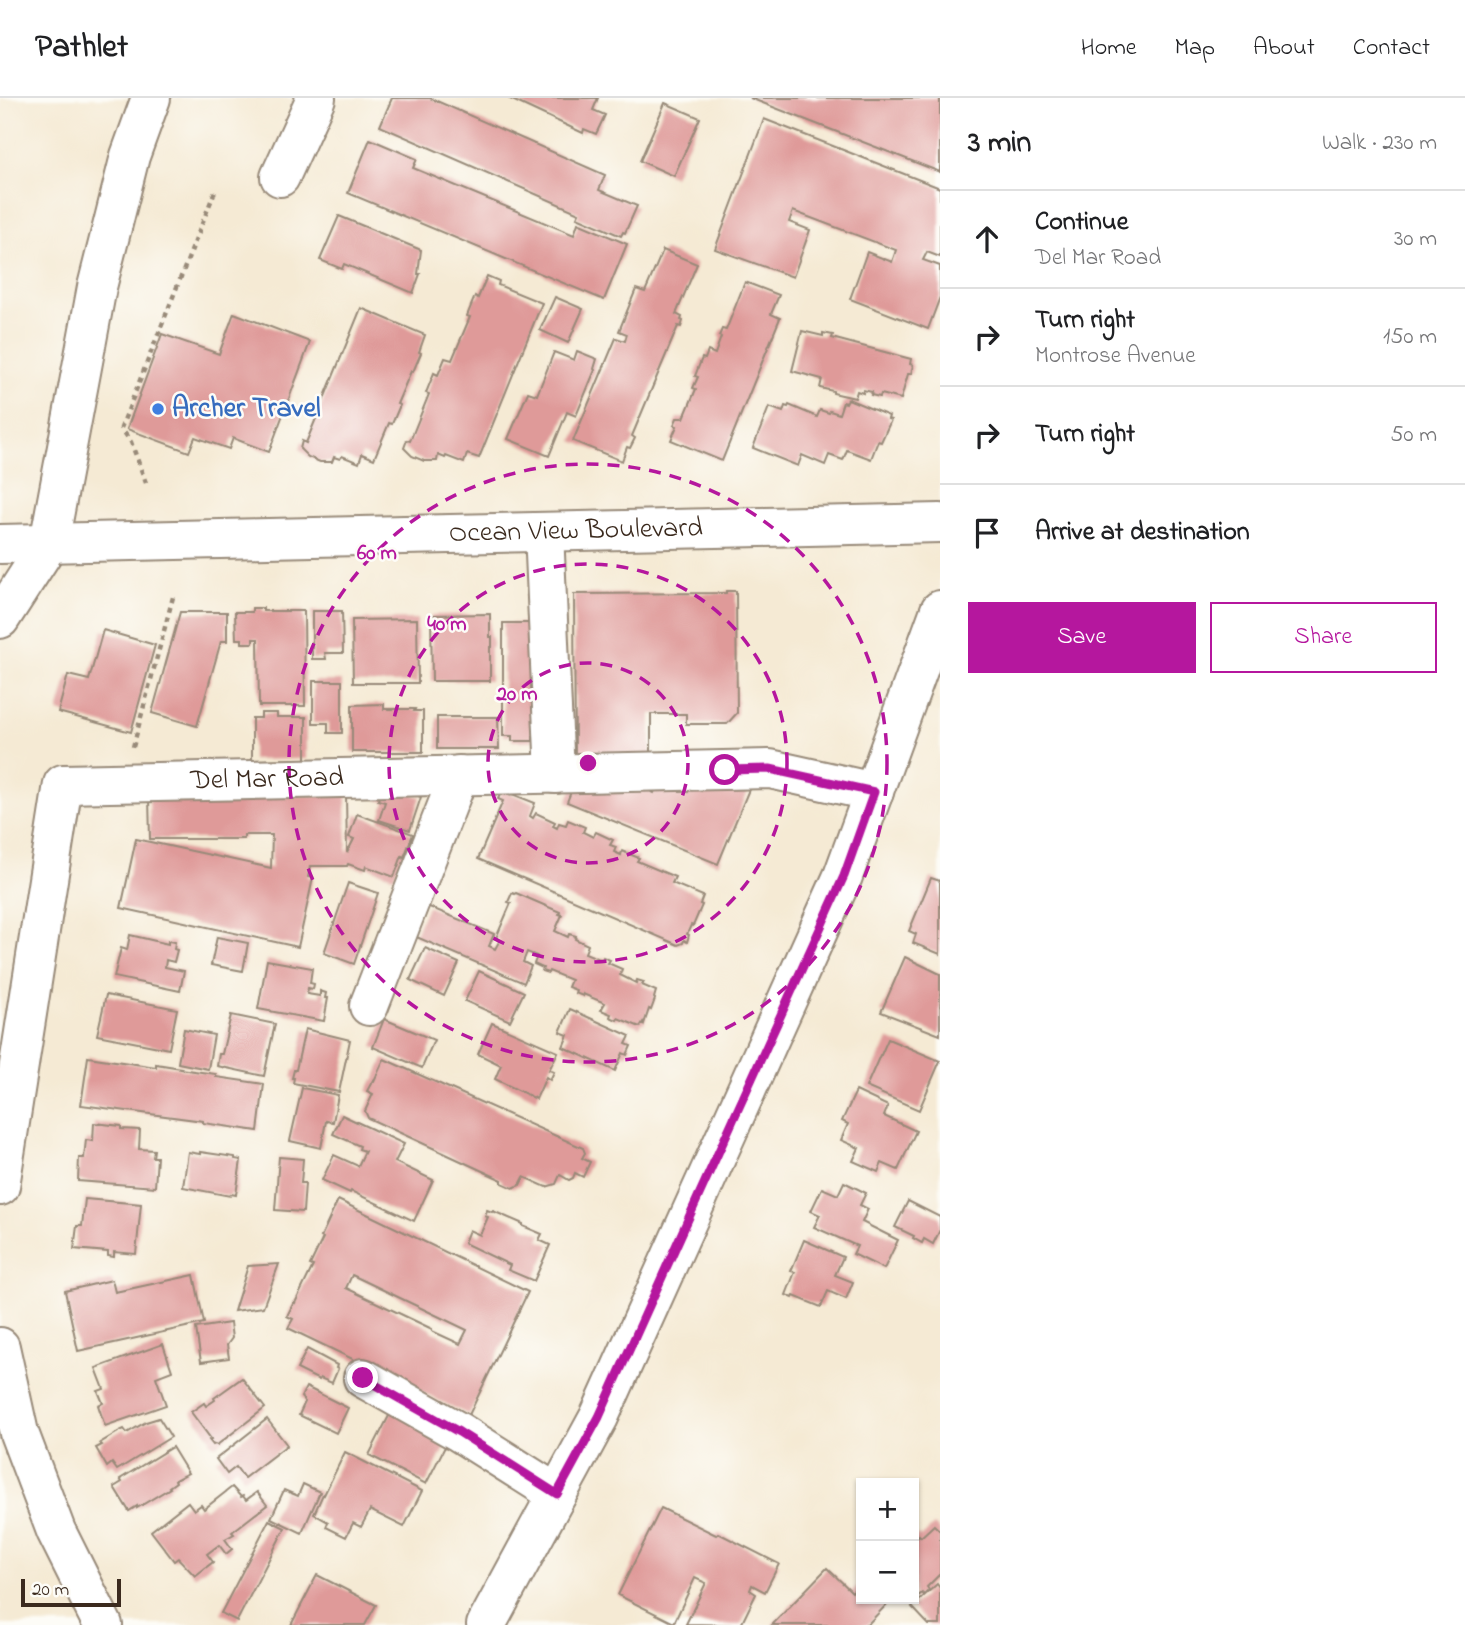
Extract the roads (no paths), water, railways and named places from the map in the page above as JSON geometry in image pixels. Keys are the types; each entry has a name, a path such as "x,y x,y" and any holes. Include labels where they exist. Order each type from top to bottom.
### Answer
{"main road":[{"path":"0,619 49,543 97,287 130,156 151,98"},
{"path":"279,177 316,98"},
{"name":"Ocean View Boulevard","path":"0,544 940,523"},
{"path":"544,532 555,774"},
{"path":"486,1625 599,1417 844,876 940,610"},
{"name":"Del Mar Road","path":"0,1186 63,784 770,769 874,792"},
{"path":"369,1006 459,775"},
{"path":"0,1347 19,1433 55,1531 103,1625"},
{"path":"363,1378 459,1432 557,1494"}],"place":[{"name":"Archer Travel","path":"158,409"}]}
